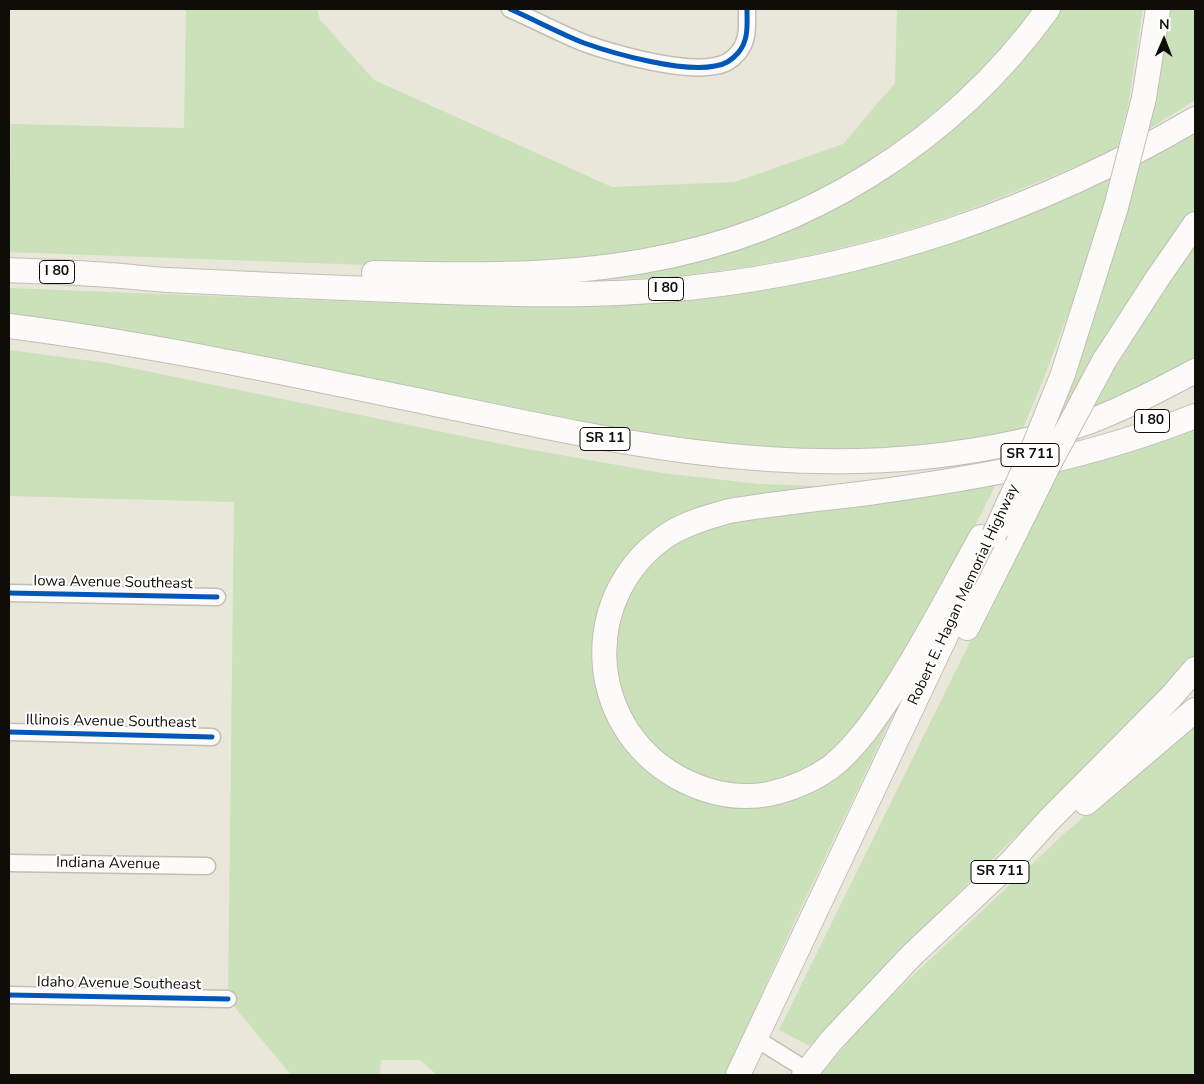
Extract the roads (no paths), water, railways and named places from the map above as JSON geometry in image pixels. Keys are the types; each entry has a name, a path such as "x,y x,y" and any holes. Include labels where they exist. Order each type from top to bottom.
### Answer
{"highway":[{"path":"105,274 165,270 493,275 542,273 614,265 693,251 743,236 798,214 859,182 907,151 953,114 989,80 1018,48 1048,9"},
{"name":"Robert E. Hagan Memorial Highway","path":"738,1075 820,902 988,536 1028,460 1063,374 1116,207 1144,98 1158,9"},
{"name":"I 80","path":"9,270 105,274 163,280 466,293 592,293 686,288 748,280 820,267 934,236 996,215 1089,176 1195,119"},
{"path":"820,902 858,844 1051,460 1104,361 1195,224"},
{"name":"SR 11","path":"9,326 97,338 207,358 510,420 648,446 696,453 784,461 854,462 906,459 957,454 1020,442 1089,422 1127,406 1195,371"},
{"name":"I 80","path":"9,337 131,354 619,452 704,464 785,471 855,471 958,464 1000,458 1109,435 1195,405"},
{"path":"988,536 879,714 841,758 831,767 811,779 794,787 759,796 735,796 711,792 671,774 654,761 638,745 619,716 605,672 605,633 610,609 632,570 643,557 670,534 708,517 736,510 960,479 1052,461 1129,440 1195,416"},
{"name":"SR 711","path":"806,1073 831,1041 912,955 1010,863 1048,821 1170,698 1195,669"},
{"path":"1010,863 1031,850 1195,710"}],"street":[{"path":"510,9 582,42 609,51 674,65 705,67 724,64 738,52 745,42 747,9"},
{"name":"Iowa Avenue Southeast","path":"9,594 217,597"},
{"name":"Illinois Avenue Southeast","path":"9,732 212,737"},
{"name":"Indiana Avenue","path":"9,863 207,866"},
{"name":"Idaho Avenue Southeast","path":"9,995 228,999"},
{"path":"755,1038 806,1073"}]}
